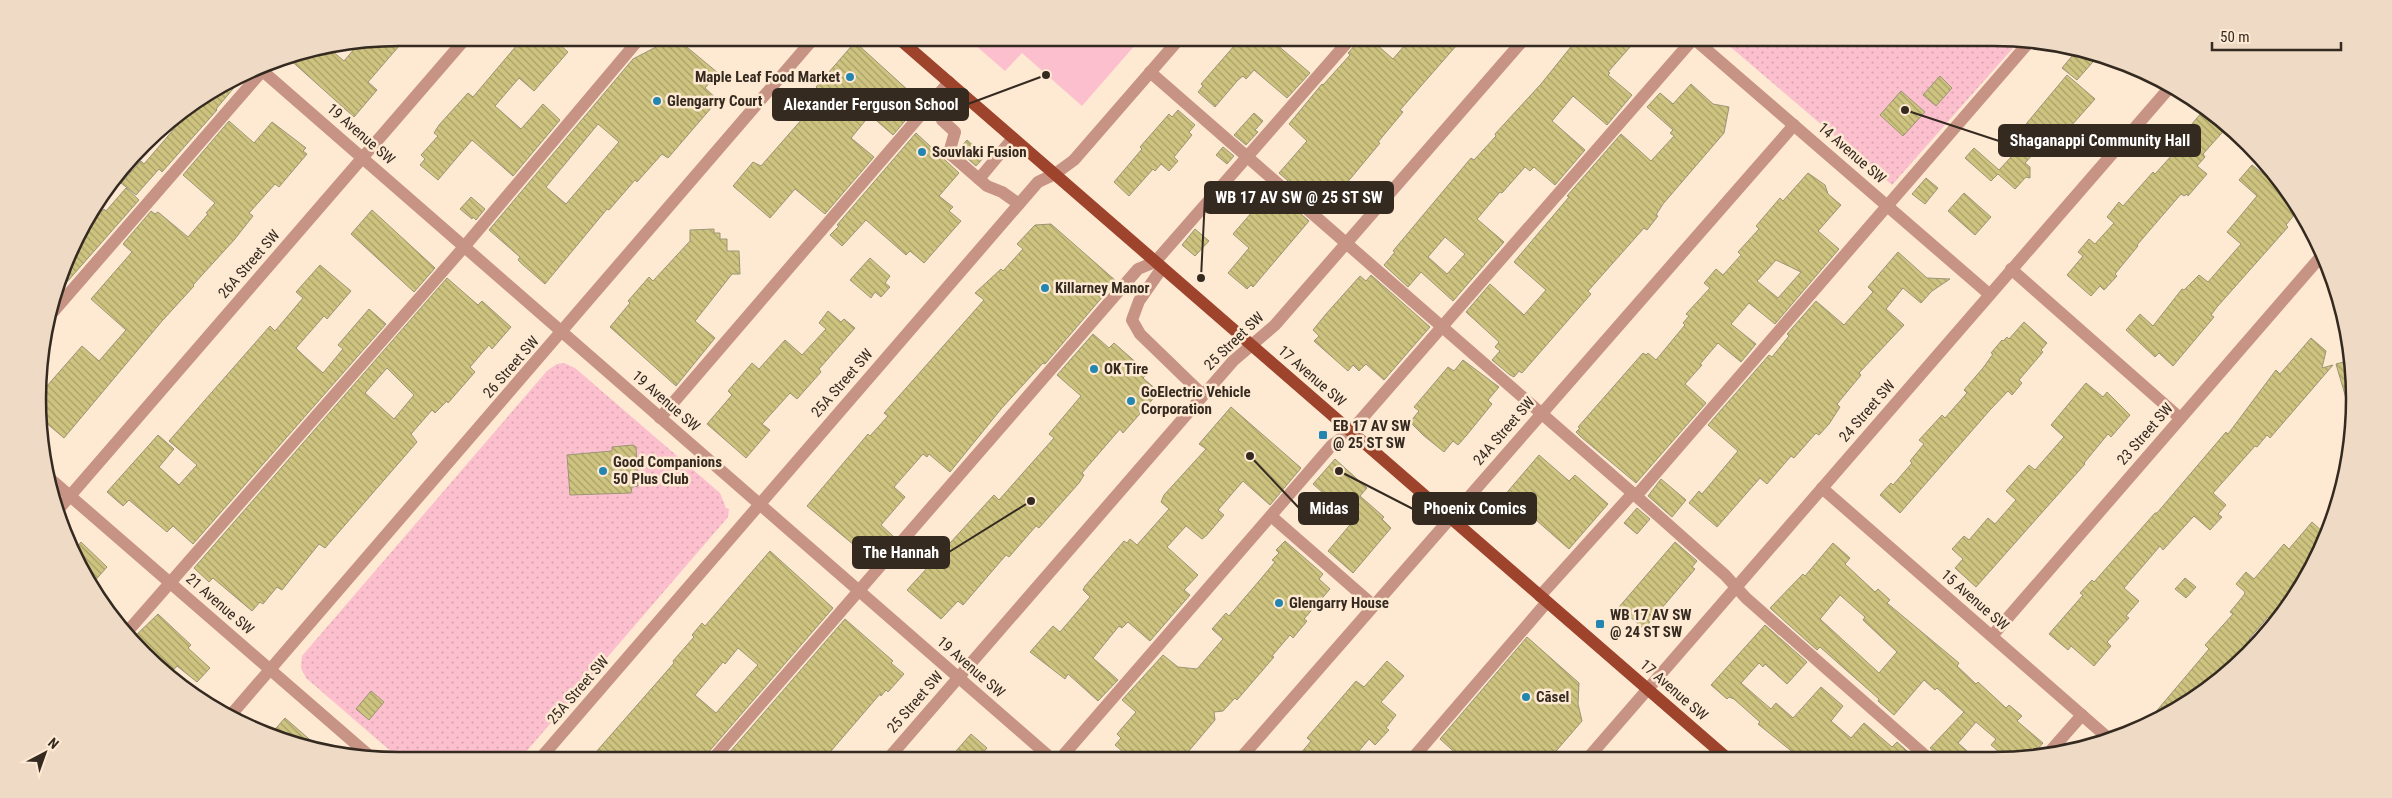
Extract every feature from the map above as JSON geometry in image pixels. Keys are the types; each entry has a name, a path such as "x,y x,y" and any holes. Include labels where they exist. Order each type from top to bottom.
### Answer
{"main road":[{"name":"17 Avenue SW","path":"907,46 1720,752"}],"street":[{"name":"26A Street SW","path":"63,505 459,46"},
{"path":"131,628 464,246 633,46"},
{"name":"26 Street SW","path":"235,710 807,46"},
{"name":"25A Street SW","path":"546,752 1038,182 1055,174 1074,160 1173,46"},
{"path":"1203,395 1140,334 1132,320 1159,265 1246,157 1344,46"},
{"name":"25 Street SW","path":"894,752 1233,361 1275,325 1518,46"},
{"path":"1066,752 1332,445 1350,432 1440,326 1686,46"},
{"name":"14 Avenue SW","path":"1702,46 1989,294"},
{"path":"1419,752 1465,702 1544,599 2024,48"},
{"name":"19 Avenue SW","path":"268,72 362,157 1044,752"},
{"path":"1150,72 1635,494 1725,574 1735,587 1921,752"},
{"path":"59,305 254,78"},
{"path":"660,418 949,82"},
{"name":"24 Street SW","path":"1593,752 2166,92"},
{"path":"963,95 942,120 956,132 949,153 987,186 1002,192 1019,204"},
{"name":"24A Street SW","path":"1246,752 1449,517 1794,125"},
{"path":"979,179 1013,138"},
{"name":"23 Street SW","path":"1992,636 2317,260"},
{"path":"719,752 1138,269 1159,265"},
{"path":"2011,269 2180,418"},
{"name":"21 Avenue SW","path":"57,484 363,750"},
{"name":"15 Avenue SW","path":"1822,488 2103,734"},
{"path":"1271,516 1373,605"},
{"path":"2055,746 2082,715"}],"shaded area":[{"path":"976,46 1134,46 1082,106 1022,53 1005,71"},
{"path":"1729,46 2014,47 1892,185"},
{"path":"564,363 575,368 720,493 726,508 729,509 728,517 526,752 391,752 306,678 301,668 302,656 547,371 557,364"}],"building":[{"path":"399,46 368,82 377,90 354,117 293,63 334,52 344,61 354,49"},
{"path":"516,46 561,46 568,52 534,91 519,78 495,106 521,129 543,104 560,120 513,176 472,140 438,180 420,165 425,159 421,155 438,136 434,133 439,125 468,93 473,97"},
{"path":"657,46 686,46 718,73 705,88 718,100 668,158 662,154 637,182 635,180 609,210 607,209 545,284 518,260 520,257 489,230 633,59","holes":["598,124 619,142 566,204 546,187"]},
{"path":"852,46 859,46 921,102 893,135 870,115 851,138 874,157 825,214 795,189 770,218 733,186 753,162 761,166 824,94 816,87"},
{"path":"1234,46 1278,46 1310,73 1287,98 1254,70 1246,79 1243,76 1238,80 1215,107 1198,92 1203,86 1201,84"},
{"path":"1354,46 1378,46 1393,59 1404,46 1456,46 1400,110 1403,112 1378,142 1380,143 1336,196 1325,208 1323,205 1320,209 1279,173 1307,141 1289,124 1322,84 1350,55 1348,53"},
{"path":"1572,46 1631,46 1608,72 1610,73 1608,75 1632,95 1607,125 1573,96 1552,121 1585,150 1555,185 1534,167 1530,171 1525,167 1502,193 1500,192 1477,219 1504,242 1453,301 1421,272 1408,287 1384,265 1395,252 1393,251 1471,158 1474,160 1496,136 1495,134 1541,84","holes":["1445,237 1465,254 1447,274 1428,257"]},
{"path":"2073,55 2094,61 2077,80 2062,68"},
{"path":"2067,75 2095,99 2054,148 2044,142 2025,163 2030,167 2030,178 2026,177 2015,189 1998,174 1991,181 1965,158 1974,148 1999,170 2024,143 2016,136"},
{"path":"1940,76 1952,88 1936,106 1923,95"},
{"path":"1691,84 1713,104 1729,107 1724,133 1663,204 1656,215 1658,216 1647,230 1644,228 1588,291 1591,294 1522,373 1519,371 1514,377 1510,375 1492,360 1500,351 1495,347 1499,342 1466,312 1490,284 1524,315 1546,290 1514,262 1569,197 1567,196 1621,134 1651,161 1674,136 1670,133 1673,130 1647,107 1660,93 1673,104"},
{"path":"234,88 217,110 162,172 159,169 136,195 121,183 141,161 144,164 179,123 203,106"},
{"path":"1901,91 1925,112 1903,136 1880,115"},
{"path":"1178,110 1195,125 1189,132 1192,135 1174,157 1178,161 1169,171 1161,164 1155,171 1153,169 1129,196 1114,182 1142,149 1140,147 1169,114 1172,117"},
{"path":"1254,113 1263,121 1255,130 1258,132 1246,145 1234,135"},
{"path":"2200,114 2223,132 2203,154 2205,157 2197,166 2207,174 2188,196 2187,194 2184,196 2181,194 2137,245 2115,274 2117,276 2104,290 2100,286 2091,296 2067,275 2083,256 2078,252 2089,239 2095,244 2114,223 2107,217 2119,202 2123,206 2153,172 2155,174 2190,135 2186,131"},
{"path":"229,121 254,143 272,122 306,148 303,151 307,154 279,187 275,184 249,213 253,216 234,240 162,321 64,438 47,424 47,386 82,346 99,361 126,330 91,299 132,252 123,244 151,211 155,214 158,212 188,237 215,203 183,175"},
{"path":"916,133 959,173 939,196 953,207 949,211 961,221 924,263 910,251 906,255 866,220 842,246 830,235"},
{"path":"967,140 985,156 976,166 958,150"},
{"path":"1223,147 1234,156 1227,164 1216,155"},
{"path":"2252,165 2273,184 2294,216 2286,225 2288,227 2217,307 2211,315 2214,317 2173,366 2159,353 2155,357 2126,330 2140,314 2153,326 2182,289 2184,290 2199,275 2208,282 2241,244 2227,232 2257,196 2239,180"},
{"path":"1808,173 1825,185 1828,194 1841,205 1818,231 1839,249 1775,324 1749,303 1731,324 1756,344 1741,362 1718,343 1685,384 1706,403 1636,483 1581,437 1576,432 1580,428 1578,427 1643,353 1646,355 1648,353 1656,360 1685,325 1683,323 1689,316 1686,314 1710,288 1704,283 1716,269 1723,275 1741,255 1738,252 1759,229 1756,226 1780,198 1783,201","holes":["1776,260 1801,272 1778,298 1757,281"]},
{"path":"1926,178 1938,188 1925,204 1912,194"},
{"path":"126,188 139,200 66,283 73,264 94,223 104,209 106,211"},
{"path":"1272,189 1309,221 1253,287 1251,285 1247,289 1228,273 1249,248 1233,234"},
{"path":"1964,193 1991,217 1975,235 1948,211"},
{"path":"471,197 485,209 476,220 460,209"},
{"path":"372,210 435,268 414,292 351,234"},
{"path":"1051,224 1116,281 1045,364 1043,363 1001,409 950,472 929,454 927,457 923,454 894,487 905,497 881,525 893,536 872,560 807,506 868,434 870,436 888,416 884,413 984,300 975,293 1001,269 1003,271 1023,249 1017,244 1035,225"},
{"path":"714,229 714,233 720,233 720,239 727,239 727,251 739,251 740,274 732,274 695,321 715,338 676,386 610,327 630,303 628,301 649,277 653,281 690,241 690,230"},
{"path":"1195,229 1209,241 1195,256 1182,245"},
{"path":"1898,252 1927,278 1950,279 1932,291 1921,303 1903,288 1886,309 1904,325 1859,373 1861,375 1837,404 1840,407 1829,424 1819,435 1816,433 1794,458 1791,456 1767,484 1760,478 1717,527 1689,503 1699,491 1702,494 1738,451 1708,425 1769,355 1772,357 1789,336 1787,334 1816,301 1844,325 1873,292 1868,287"},
{"path":"870,258 890,276 885,283 890,287 881,297 875,292 871,298 850,280"},
{"path":"320,265 351,291 327,319 324,316 296,348 323,373 343,349 338,345 369,309 386,324 193,544 173,526 167,532 129,500 123,506 107,492 158,435 174,449 159,467 179,485 197,465 169,441 270,326 275,331 303,298 296,292"},
{"path":"1371,275 1430,327 1384,380 1366,364 1359,371 1353,365 1348,371 1314,341 1319,336 1313,330 1326,314 1360,276 1366,281"},
{"path":"447,278 478,305 482,301 511,327 492,349 489,345 470,367 475,372 448,403 447,401 435,413 432,410 411,434 417,442 325,548 319,544 282,590 277,587 263,604 260,602 252,611 213,578 209,582 194,568","holes":["387,368 414,395 394,419 365,393"]},
{"path":"828,311 841,322 844,319 855,328 819,369 821,372 797,399 790,393 762,424 770,430 746,458 707,424 732,395 728,391 752,363 759,369 785,340 802,355 826,329 819,323"},
{"path":"2024,322 2047,343 2041,350 2043,352 2019,380 2022,383 2012,395 2008,391 1900,513 1880,495 1891,483 1893,485 1912,463 1910,461 1924,444 1919,440 1942,415 1945,418 1967,393 1964,390 1983,368 1993,354 1991,353 2002,340 2007,337 2009,339"},
{"path":"1093,334 1109,348 1114,343 1148,373 1143,378 1159,392 1123,433 1120,429 1082,473 1084,475 1079,483 1039,528 1036,526 1009,557 1006,555 963,605 958,601 941,619 907,590 994,495 999,500 1054,438 1049,434 1081,396 1057,375"},
{"path":"2311,338 2326,351 2322,368 2333,365 2270,438 2267,435 2257,447 2255,446 2213,493 2226,505 2218,514 2222,517 2210,530 2194,516 2163,550 2160,546 2124,588 2139,601 2126,616 2129,618 2107,642 2111,646 2094,666 2071,646 2068,650 2049,634 2083,595 2080,593 2092,580 2094,582 2157,513 2226,432 2228,434 2276,370 2280,374"},
{"path":"1463,360 1499,387 1488,400 1492,404 1466,436 1458,445 1453,441 1444,452 1410,422 1419,411 1414,407 1448,367 1454,371"},
{"path":"2344,362 2346,398 2336,364"},
{"path":"2086,383 2103,397 2107,392 2130,415 2111,437 2108,434 2085,464 1976,587 1955,568 1963,559 1952,549 1964,536 1969,540 1988,518 1995,524 2016,500 2006,491 2029,465 2035,470 2064,437 2051,425"},
{"path":"1231,407 1301,468 1270,505 1243,481 1218,510 1224,515 1207,535 1202,539 1186,526 1167,547 1198,575 1184,590 1190,595 1150,641 1128,622 1122,628 1119,626 1093,658 1118,680 1098,701 1068,674 1065,679 1030,652 1053,626 1060,632 1090,597 1083,590 1085,586 1124,541 1127,543 1130,539 1137,545 1169,509 1161,502 1164,495 1206,449 1199,444"},
{"name":"Good Companions 50 Plus Club","path":"633,445 636,447 638,486 632,487 631,493 570,495 567,455 612,451 612,447"},
{"path":"1539,455 1569,481 1575,475 1608,504 1569,549 1527,512 1518,522 1497,504"},
{"path":"1335,459 1367,488 1360,496 1384,517 1382,519 1391,528 1353,573 1328,551 1354,520 1313,484"},
{"path":"1661,479 1686,500 1672,517 1648,496"},
{"path":"1637,508 1650,519 1637,534 1624,523"},
{"path":"2312,522 2321,530 2309,555 2286,595 2273,614 2269,618 2268,617 2250,640 2208,679 2157,711 2209,649 2205,645 2233,614 2230,612 2245,592 2236,584 2246,572 2254,579 2284,544 2289,549"},
{"path":"1285,541 1323,574 1319,579 1330,589 1304,619 1307,621 1293,638 1290,635 1272,656 1274,657 1237,700 1235,698 1223,711 1214,712 1215,720 1188,752 1121,752 1115,745 1121,738 1117,734 1136,712 1122,700 1163,655 1178,667 1197,669 1223,639 1212,629 1226,613 1229,616 1275,562 1272,560 1279,553 1276,550"},
{"path":"81,542 107,567 96,579 83,555 78,545"},
{"path":"1675,542 1697,561 1692,567 1695,569 1644,629 1619,607"},
{"path":"1833,543 1850,558 1845,564 1875,592 1878,589 1890,600 1887,603 1959,663 1957,666 1976,684 1978,682 2006,708 2009,705 2022,716 2017,721 2043,743 2038,749 1999,752 1991,745 1996,739 1976,722 1958,743 1968,752 1934,752 1930,748 1964,712 1937,688 1935,690 1924,680 1894,715 1878,701 1879,699 1820,647 1817,650 1770,608 1803,574 1805,576","holes":["1840,595 1865,617 1863,620 1897,652 1879,673 1820,619"]},
{"path":"770,551 833,608 709,752 596,752 674,663 673,661 694,637 692,635 702,623 705,626","holes":["738,648 758,665 716,713 695,695 723,662 725,664"]},
{"path":"2185,578 2196,587 2186,598 2175,589"},
{"path":"158,614 191,645 188,648 210,668 197,682 177,666 173,670 137,635"},
{"path":"845,619 893,661 891,663 904,674 888,692 886,690 881,696 880,694 832,752 730,752"},
{"path":"1765,625 1807,662 1787,684 1765,664 1763,667 1759,663 1741,683 1771,709 1776,703 1793,718 1821,687 1843,706 1831,721 1851,738 1864,723 1892,747 1897,742 1908,752 1793,752 1758,724 1760,722 1734,699 1729,697 1727,699 1711,685"},
{"name":"Cāsel","path":"1527,637 1579,683 1578,704 1582,721 1555,752 1454,752 1440,739"},
{"path":"1387,661 1404,676 1381,702 1396,715 1386,728 1389,730 1375,745 1369,739 1358,752 1302,752 1311,741 1307,738 1356,681 1364,687"},
{"path":"371,691 384,702 369,720 356,709"},
{"path":"285,718 311,741 286,733 275,729"},
{"path":"971,734 987,748 984,752 955,752"}],"place":[{"name":"Alexander Ferguson School","path":"1046,75"},
{"name":"Maple Leaf Food Market","path":"850,77"},
{"name":"Glengarry Court","path":"657,101"},
{"name":"Shaganappi Community Hall","path":"1905,110"},
{"name":"Souvlaki Fusion","path":"922,152"},
{"name":"WB 17 AV SW @ 25 ST SW","path":"1201,278"},
{"name":"Killarney Manor","path":"1045,288"},
{"name":"OK Tire","path":"1094,369"},
{"name":"GoElectric Vehicle Corporation","path":"1131,401"},
{"name":"EB 17 AV SW @ 25 ST SW","path":"1323,435"},
{"name":"Midas","path":"1250,456"},
{"name":"Good Companions 50 Plus Club","path":"603,471"},
{"name":"Phoenix Comics","path":"1339,471"},
{"name":"The Hannah","path":"1031,501"},
{"name":"Glengarry House","path":"1279,603"},
{"name":"WB 17 AV SW @ 24 ST SW","path":"1600,624"},
{"name":"Cāsel","path":"1526,697"}]}
